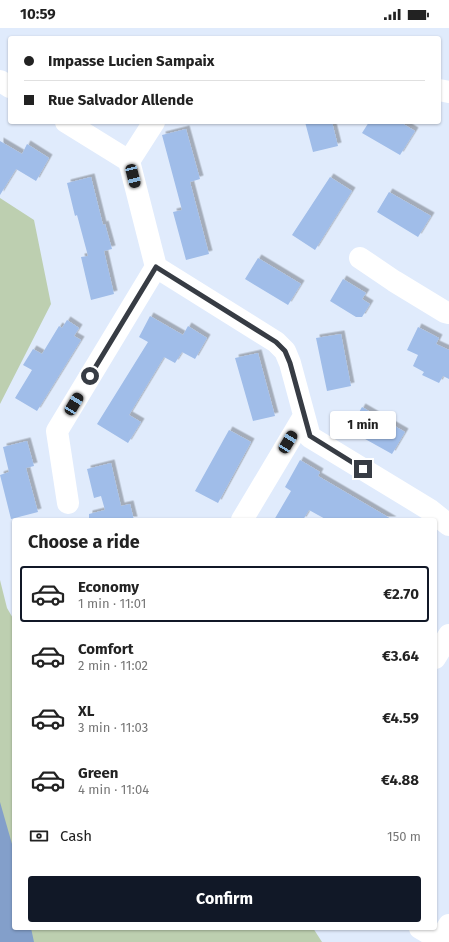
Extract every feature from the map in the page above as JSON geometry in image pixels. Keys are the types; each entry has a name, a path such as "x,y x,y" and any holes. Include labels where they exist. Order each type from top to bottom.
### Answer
{"street":[{"path":"69,124 129,161 156,267 276,342 285,351 290,363 310,436 430,510 449,525"},
{"path":"129,161 153,124"},
{"path":"360,258 394,281 449,313"},
{"path":"68,503 58,431 156,267"},
{"path":"243,518 304,416"},
{"path":"437,655 449,635"},
{"path":"423,930 440,940 449,925"}],"green space":[{"path":"0,198 34,220 51,304 0,404"},
{"path":"0,580 7,608 12,617 12,930 314,930 322,942 0,942"}],"water":[{"path":"0,802 12,844 12,930 31,930 34,942 0,942"}],"building":[{"path":"306,124 332,124 338,146 313,152"},
{"path":"368,124 403,124 415,131 400,155 362,133"},
{"path":"186,129 200,179 190,182 209,254 186,260 173,212 182,210 162,135"},
{"path":"0,141 22,154 27,144 49,158 36,181 16,169 0,195"},
{"path":"91,177 103,225 105,224 112,249 104,251 114,294 91,300 81,257 88,256 77,215 75,216 67,183"},
{"path":"330,177 352,191 315,250 292,235"},
{"path":"389,192 431,216 418,237 377,212"},
{"path":"258,258 301,284 288,305 245,279"},
{"path":"343,279 366,293 362,299 370,304 362,317 356,317 330,301"},
{"path":"150,316 183,335 188,326 207,338 195,359 182,352 175,363 164,357 129,415 141,422 128,443 97,424 148,342 139,337"},
{"path":"67,320 79,328 74,336 81,340 37,411 15,398 32,370 23,365 33,349 42,354 59,326 62,328"},
{"path":"418,327 439,338 436,344 449,350 449,379 443,376 439,383 422,375 424,372 413,366 418,355 407,350"},
{"path":"341,334 351,386 327,391 316,338"},
{"path":"258,353 275,416 253,421 235,358"},
{"path":"362,407 405,432 392,454 349,430"},
{"path":"229,430 251,442 218,503 195,491"},
{"path":"27,441 34,466 26,468 38,512 11,519 0,475 9,472 3,447"},
{"path":"300,460 320,472 318,476 390,518 323,518 309,510 304,518 275,518 291,491 285,487"},
{"path":"111,463 121,506 130,504 134,518 89,518 89,514 105,510 101,496 94,498 87,469"}],"route":[{"path":"90,376 156,267 276,342 285,351 290,363 310,436 363,469"}]}
